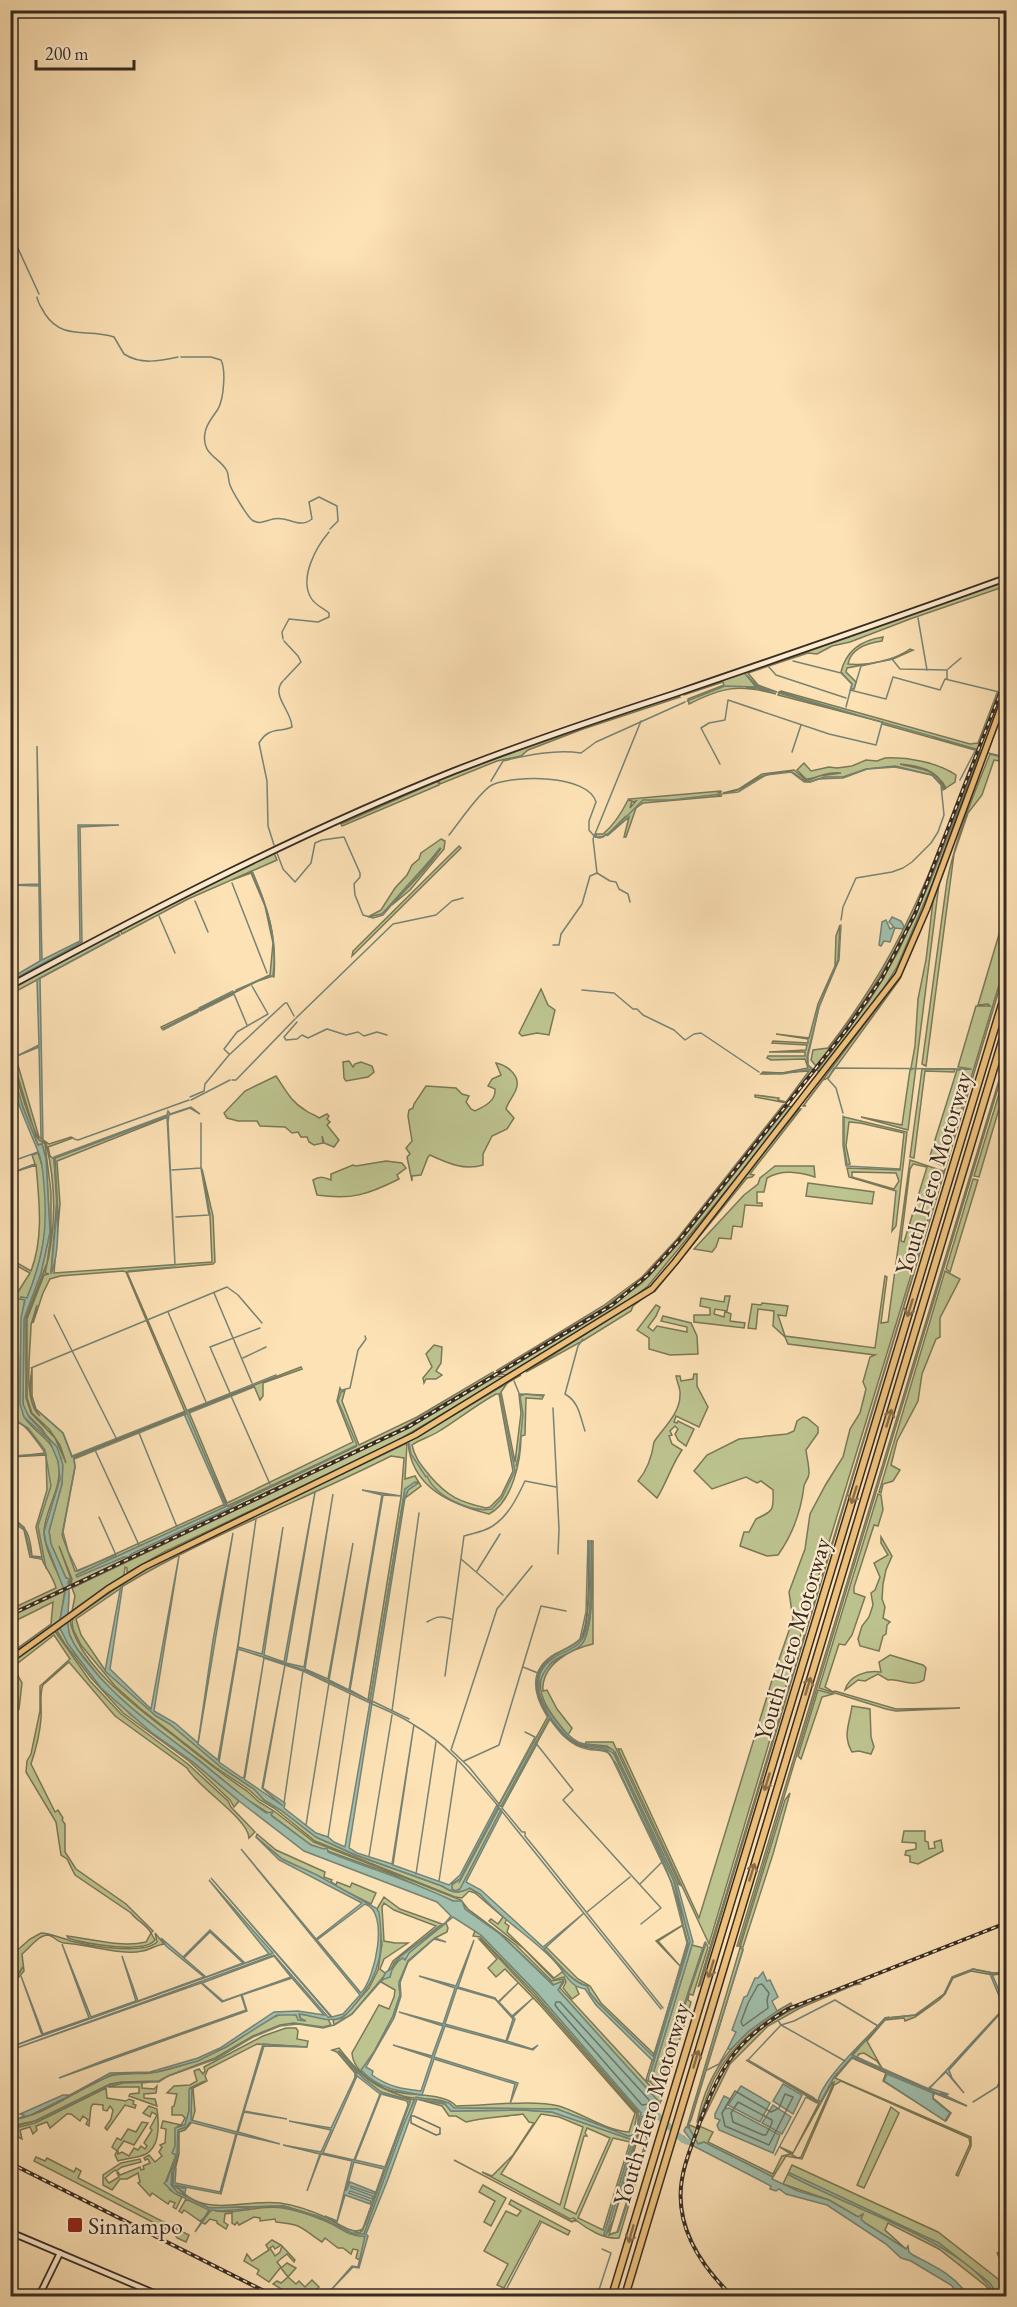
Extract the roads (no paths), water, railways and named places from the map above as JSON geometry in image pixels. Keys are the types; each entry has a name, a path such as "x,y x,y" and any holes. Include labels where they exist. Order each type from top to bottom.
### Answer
{"highway":[{"name":"Youth Hero Motorway","path":"612,2296 1006,991"},
{"name":"Youth Hero Motorway","path":"625,2296 1006,1028"}],"main road":[{"path":"10,987 225,873 312,831 419,785 579,726 1006,578"},
{"path":"10,1660 123,1580 158,1560 415,1435 652,1289 690,1244 898,975 927,908 1006,694"},
{"path":"10,2232 161,2296"},
{"path":"39,2296 60,2253"}],"water":[{"path":"37,746 42,960 80,941 78,825 119,825 80,827 82,942 11,981 11,978 40,961 39,886 10,885 39,884"},
{"path":"892,917 901,921 903,929 895,928 890,942 884,941 881,946 879,945 882,922 886,920 890,929 894,927 889,922"},
{"path":"120,935 40,978 43,1140 41,1138 39,1047 17,1056 39,1045 37,980 38,979"},
{"path":"10,1063 23,1108 38,1145 42,1144 46,1159 50,1232 41,1273 24,1319 23,1404 29,1417 57,1447 63,1465 62,1484 49,1531 51,1544 66,1578 70,1579 68,1582 68,1630 72,1640 91,1667 128,1705 257,1807 266,1813 273,1812 271,1815 273,1817 311,1845 327,1848 328,1852 407,1881 453,1901 462,1901 465,1909 500,1934 553,1985 563,1981 558,1990 660,2103 656,2119 649,2110 642,2117 606,2236 604,2235 633,2140 552,2112 451,2111 445,2104 417,2099 366,2234 368,2236 359,2268 353,2267 331,2290 352,2266 358,2267 365,2236 348,2233 322,2219 304,2213 269,2206 284,2206 320,2217 354,2234 364,2234 416,2097 449,2103 454,2108 557,2109 628,2136 636,2132 641,2113 538,1994 481,1935 453,1917 409,1953 405,1960 403,1958 398,1961 390,1977 382,1980 400,1957 451,1916 437,1902 304,1851 193,1762 151,1732 101,1688 68,1644 60,1628 65,1592 44,1532 60,1479 58,1461 49,1440 24,1417 20,1404 21,1318 25,1300 20,1299 21,1297 27,1298 37,1270 45,1230 45,1202 39,1154 13,1086"},
{"path":"191,1107 200,1114 190,1108 169,1115 175,1265 167,1116 55,1158 56,1185 54,1157 167,1115 168,1111 170,1114"},
{"path":"57,1212 58,1232 51,1274"},
{"path":"187,1413 226,1506 232,1507 131,1554 129,1557 77,1577 76,1575 225,1507 184,1414"},
{"path":"415,1482 417,1484 408,1490 405,1498 372,1702 370,1701 405,1489"},
{"path":"362,1490 401,1496 383,1495 350,1690 368,1700 304,1670 238,1649 219,1762 242,1778 244,1777 264,1658 244,1779 283,1806 262,1788 285,1665 263,1788 285,1803 284,1808 316,1833 345,1847 370,1702 372,1703 349,1848 357,1853 392,1864 414,1724 393,1865 449,1885 460,1875 497,1805 460,1879 452,1884 452,1889 456,1891 460,1889 501,1810 466,1882 481,1890 543,1947 584,1913 544,1949 575,1981 587,1986 598,2003 654,2057 653,2061 596,2005 585,1989 575,1986 548,1954 497,1912 480,1894 470,1888 459,1892 453,1891 356,1855 316,1837 264,1800 254,1789 222,1768 170,1724 156,1716 105,1671 123,1583 110,1669 151,1709 179,1556 154,1711 175,1723 198,1743 213,1640 233,1533 198,1744 218,1760 256,1519 238,1647 262,1654 283,1527 264,1655 284,1662 315,1492 286,1663 304,1667 333,1494 305,1669 328,1679 353,1543 329,1680 349,1690 382,1495"},
{"path":"589,1541 591,1541 592,1592 590,1619 584,1641 551,1663 540,1681 539,1688 548,1710 573,1738 582,1744 613,1750 677,1883 693,1942 652,2077 657,2083 660,2081 658,2085 652,2079 648,2081 690,1942 675,1883 614,1754 604,1749 580,1744 568,1737 545,1709 540,1698 538,1687 540,1676 545,1666 555,1657 575,1646 584,1636 590,1602"},
{"path":"256,1837 282,1859 317,1875 376,1908 379,1912 381,1949 376,1971 365,1991 347,2014 330,2020 299,2014 300,2018 306,2021 298,2020 296,2015 277,2015 226,2047 198,2061 157,2072 111,2075 31,2115 20,2118 24,2115 20,2114 63,2095 70,2095 110,2073 150,2072 198,2058 220,2048 274,2012 298,2011 324,2015 292,1978 242,1995 247,2011 59,2078 246,2010 241,1995 222,2002 201,1983 11,2050 274,1955 328,2017 331,2017 211,1878 332,2017 343,2014 360,1995 241,1849 316,1939 362,1903 279,1860","holes":["365,1904 373,1910 377,1919 378,1946 371,1974 361,1993 317,1940","274,1956 291,1977 223,2001 202,1983"]},
{"path":"209,1880 273,1953 11,2047 42,2035 21,1976 43,2034 89,2018 62,1944 91,2017 136,2001 122,1956 138,2001 204,1977 166,1946 161,1938 183,1957 210,1930 245,1963 269,1954","holes":["210,1932 243,1963 206,1977 184,1958"]},
{"path":"435,1938 446,1942 434,1939 408,1962 400,1982 401,1996 394,2018 366,2067 373,2071 372,2075 390,2085 421,2091 432,2058 393,2045 432,2056 443,2026 399,2012 443,2024 455,1988 419,1976 456,1986 474,1940 458,1987 495,1998 498,2002 518,1983 499,2002 512,2016 533,1998 513,2017 515,2019 507,2041 532,2049 538,2045 533,2050 445,2026 434,2057 518,2083 510,2104 515,2084 434,2059 422,2095 382,2085 361,2070 374,2052 393,2016 400,1995 399,1982 408,1961","holes":["457,1988 495,1999 513,2019 506,2041 445,2024"]},
{"path":"763,1972 767,1981 770,1980 778,1997 772,2001 777,2011 749,2031 730,2050 728,2048 736,2032 732,2030 744,1997 747,1996 755,1978"},
{"path":"990,1974 992,1974 1006,2007 949,2070 952,2078 964,2093 946,2072 936,2081 1004,2008"},
{"path":"889,2017 852,2055 948,2094 940,2093 967,2106 852,2057 834,2077 821,2101 818,2101 837,2069 885,2018"},
{"path":"263,2044 307,2047 264,2046 244,2111 287,2119 244,2112 238,2132 280,2144 237,2134 221,2194 175,2185 179,2188 186,2188 185,2193 173,2185 174,2168 176,2169 175,2183 220,2192 236,2134 190,2122 186,2127 178,2130 177,2157 172,2170 171,2185 177,2192 209,2208 265,2207 230,2211 211,2210 195,2232 209,2210 174,2193 164,2183 167,2181 176,2155 172,2153 175,2146 175,2128 185,2125 189,2111 189,2089 192,2088 191,2120 237,2132"},
{"path":"338,2051 363,2078 381,2092 410,2102 364,2227 384,2169 354,2162 346,2191 350,2182 375,2192 374,2194 351,2186 351,2188 373,2196 372,2199 350,2191 349,2193 371,2201 370,2204 345,2195 337,2222 325,2216 337,2221 352,2161 321,2154 307,2191 320,2154 283,2145 321,2152 331,2130 289,2121 331,2128 357,2073","holes":["357,2076 380,2094 354,2160 323,2153","381,2094 407,2101 408,2105 385,2167 355,2160"]},
{"path":"887,2074 933,2093 933,2099 950,2113 945,2121 884,2081"},
{"path":"783,2084 802,2095 793,2114 773,2101"},
{"path":"741,2086 770,2103 760,2122 728,2105"},
{"path":"724,2096 730,2099 725,2109 729,2108 780,2135 773,2153 719,2130 717,2125 720,2120 715,2118 715,2114"},
{"path":"773,2105 791,2117 782,2134 762,2123"},
{"path":"686,2127 689,2128 698,2144 704,2142 773,2177 772,2179 798,2191 829,2200 858,2217 863,2214 861,2219 865,2223 906,2249 908,2246 909,2252 957,2282 968,2296 961,2296 951,2285 911,2261 901,2258 886,2244 827,2205 786,2194 779,2189 776,2191 770,2189 771,2186 682,2140 683,2136 690,2142 691,2140 684,2131"},
{"path":"790,2173 939,2243 967,2265 929,2241 803,2182 789,2175"},
{"path":"970,2267 990,2283 998,2296 995,2296"}],"waterway":[{"path":"10,239 16,244 39,294"},
{"path":"37,297 45,314 60,328 114,337 124,354 137,360 157,361 178,357"},
{"path":"181,357 211,357 221,360 224,377 222,398 207,427 206,446 208,451 224,466 231,488 250,518 258,522 278,518 297,523 307,522 312,519 309,502 319,497 337,506 338,521 330,529"},
{"path":"283,639 282,632 289,619 318,622 329,617 329,613 311,598 307,581 314,554 329,532"},
{"path":"918,618 927,670"},
{"path":"284,641 301,662 284,680"},
{"path":"948,669 961,658"},
{"path":"854,689 861,666 892,659 900,669 947,670 947,679"},
{"path":"793,661 841,673 852,684 846,707"},
{"path":"768,666 776,675 846,698"},
{"path":"745,674 758,687 776,692"},
{"path":"850,690 886,699 893,677 940,690 945,679 999,692"},
{"path":"274,845 268,826 267,781 259,743 271,732 292,727 279,692 283,681"},
{"path":"687,701 725,686 758,687"},
{"path":"780,693 983,751"},
{"path":"720,764 701,728 709,723 725,720 728,700 829,734 876,745 882,723"},
{"path":"491,781 503,761 552,752 581,753 596,742 685,702"},
{"path":"553,945 559,945 561,934 582,904 590,876 597,873 593,839 641,721"},
{"path":"792,752 801,725"},
{"path":"960,780 976,749"},
{"path":"988,753 1006,757"},
{"path":"449,835 487,788 516,780 549,779 579,786 590,793 596,802 589,821 589,830 595,837 600,838 610,833 643,800 671,800 738,792 766,775 791,772 804,782 810,782 818,779 843,778 867,769 895,767 932,775 941,785 944,815 938,832 931,843 903,868 856,878 843,907 841,920"},
{"path":"277,853 283,869 295,882 311,863 315,843 344,837 360,873 360,877 354,884 355,895 363,915 373,918 383,915 440,848"},
{"path":"252,871 263,897 273,935 275,962 274,977 271,976"},
{"path":"597,873 616,882 619,889 628,894 630,902"},
{"path":"232,883 267,973"},
{"path":"296,1018 393,924 436,915 452,901 463,898"},
{"path":"195,901 208,932"},
{"path":"159,916 175,953"},
{"path":"764,1074 782,1074 813,1069 808,1065 808,1056 819,1007 839,960 841,925"},
{"path":"236,990 268,976"},
{"path":"229,1054 224,1049 237,1032 268,1014 252,986"},
{"path":"582,990 614,993 633,1009 637,1009 643,1015 674,1030 685,1040 694,1034 701,1033 759,1072"},
{"path":"199,1008 233,991"},
{"path":"200,1011 234,994 247,1025"},
{"path":"190,1097 204,1091 205,1084 229,1055 285,1003 294,1016"},
{"path":"163,1030 198,1012"},
{"path":"232,1080 236,1080 295,1019"},
{"path":"297,1022 284,1037 286,1040 297,1039 302,1035 308,1038 327,1029 346,1035 358,1032 364,1036 377,1032 387,1035"},
{"path":"843,1113 836,1088 828,1079 834,1068 971,1069"},
{"path":"191,1100 230,1080"},
{"path":"10,1097 13,1104"},
{"path":"74,1139 78,1140 189,1100"},
{"path":"10,1109 13,1104 16,1105"},
{"path":"843,1116 846,1166 900,1169"},
{"path":"172,1170 201,1168 201,1123"},
{"path":"10,1162 38,1152"},
{"path":"10,1174 35,1164"},
{"path":"176,1217 209,1215 201,1168"},
{"path":"10,1194 16,1225 10,1254"},
{"path":"128,1271 175,1267"},
{"path":"31,1368 227,1287 238,1295 262,1323"},
{"path":"214,1293 252,1383"},
{"path":"13,1298 12,1415 16,1421 28,1428 45,1450 51,1486 38,1526 46,1568"},
{"path":"168,1312 206,1402"},
{"path":"54,1315 116,1438"},
{"path":"230,1393 210,1347 260,1328"},
{"path":"231,1506 357,1445 338,1401 342,1390 350,1388 358,1350 366,1339 365,1336"},
{"path":"583,1339 578,1346 565,1394 576,1405 585,1431"},
{"path":"243,1358 266,1347"},
{"path":"45,1417 63,1433 72,1456 276,1375"},
{"path":"514,1381 519,1393"},
{"path":"189,1413 255,1388"},
{"path":"427,1476 437,1490 464,1506 483,1510 492,1509 502,1498 515,1471 500,1393"},
{"path":"516,1466 523,1414 520,1396 526,1394 543,1396"},
{"path":"231,1396 270,1484"},
{"path":"553,1408 559,1529 558,1554"},
{"path":"77,1570 68,1551 63,1532 75,1467 74,1459 186,1414"},
{"path":"139,1433 177,1527"},
{"path":"409,1443 411,1454 426,1477"},
{"path":"95,1450 139,1545"},
{"path":"10,1456 46,1454"},
{"path":"445,1676 464,1536 485,1530 497,1523 511,1507 525,1481 556,1487"},
{"path":"392,1711 419,1513"},
{"path":"76,1571 116,1555 99,1517"},
{"path":"10,1519 24,1527 32,1557 42,1559"},
{"path":"477,1571 500,1534"},
{"path":"547,1716 536,1691 537,1675 546,1660 580,1639 586,1612 588,1541"},
{"path":"461,1559 503,1595"},
{"path":"525,1732 535,1737 499,1804 469,1767 451,1750 497,1609 532,1566"},
{"path":"464,1761 499,1745 541,1606 566,1611"},
{"path":"427,1622 438,1617 451,1619"},
{"path":"264,1658 303,1671 370,1703"},
{"path":"523,1667 538,1673"},
{"path":"284,1803 303,1671"},
{"path":"306,1825 329,1683"},
{"path":"328,1837 350,1694"},
{"path":"372,1701 409,1719"},
{"path":"372,1704 393,1713 427,1733 460,1762 499,1807"},
{"path":"369,1856 392,1715"},
{"path":"501,1806 549,1718"},
{"path":"550,1719 575,1745 610,1754 671,1881 687,1943 654,2057"},
{"path":"416,1874 436,1742"},
{"path":"535,1742 573,1790 563,1800 661,1908 641,1924"},
{"path":"537,1744 502,1808 522,1832 525,1832 525,1836 663,2008"},
{"path":"439,1881 457,1761"},
{"path":"459,1883 499,1808"},
{"path":"500,1809 661,2009"},
{"path":"640,1884 662,1862"},
{"path":"587,1912 630,1877"},
{"path":"659,2081 705,1942"},
{"path":"688,2127 743,1950"},
{"path":"889,2018 915,2015 944,1994 952,1977 973,1969 993,1973 1006,1972"},
{"path":"10,2128 35,2121 110,2085 122,2082 159,2082 168,2076 216,2059 253,2037 280,2026 298,2024 323,2028 334,2025 352,2014 382,1980"},
{"path":"814,2098 748,2060 781,2025 794,2021 835,2000 878,2026"},
{"path":"778,2020 781,2025 845,2061"},
{"path":"707,2070 719,2064 728,2048"},
{"path":"973,2102 997,2087 1004,2075 1006,2057"},
{"path":"775,2155 806,2097 817,2103"},
{"path":"653,2111 683,2140 688,2142"},
{"path":"10,2119 20,2118"},
{"path":"610,2234 617,2232 647,2138 639,2129"},
{"path":"506,2290 541,2223"},
{"path":"597,2296 611,2253 602,2249"}],"railway":[{"path":"10,1615 408,1427 612,1305 648,1275 681,1238 847,1029 882,978 915,914 1006,678"},
{"path":"732,2296 720,2284 692,2244 682,2213 681,2196 685,2164 707,2102 732,2056 770,2020 788,2009 1006,1923"},
{"path":"10,2163 274,2296"}],"place":[{"name":"Sinnampo","path":"75,2225"}]}
